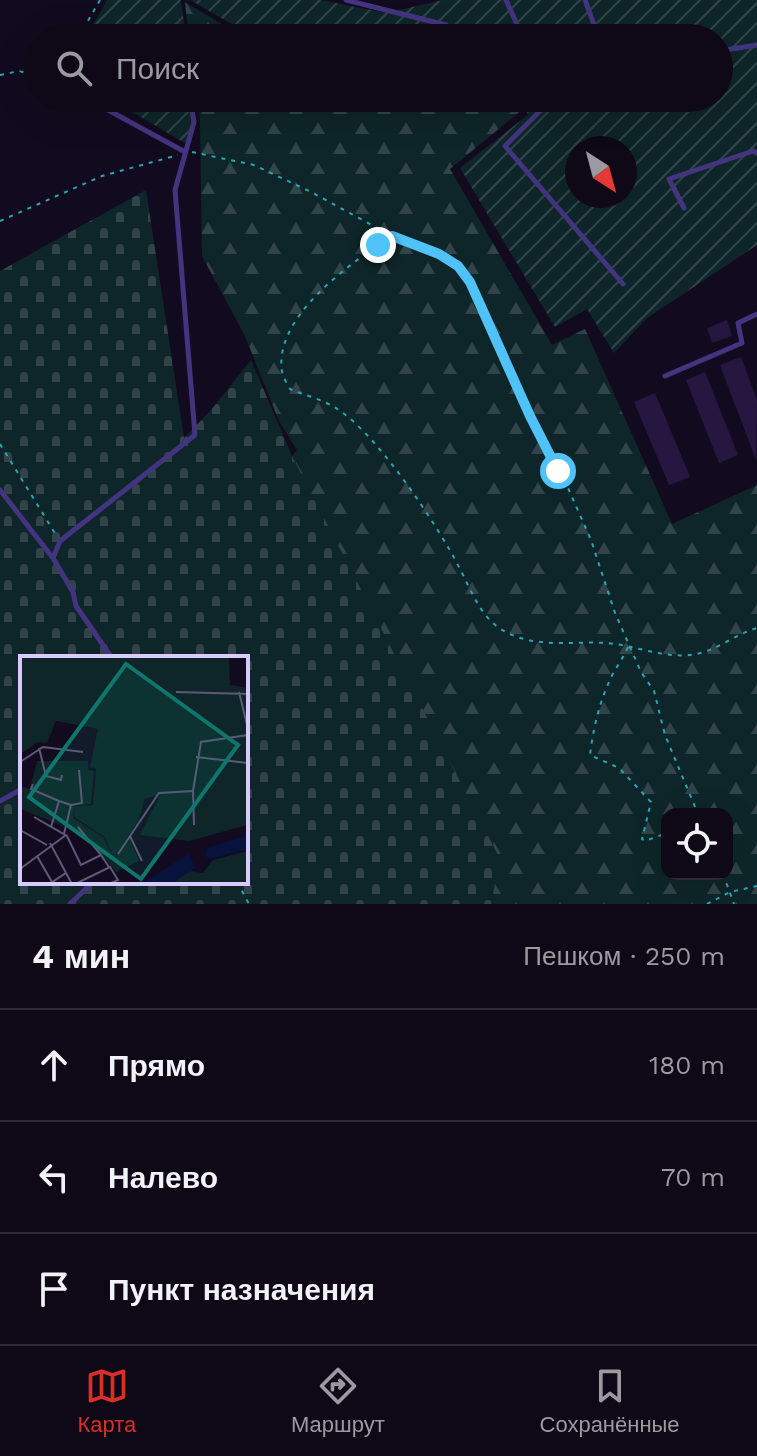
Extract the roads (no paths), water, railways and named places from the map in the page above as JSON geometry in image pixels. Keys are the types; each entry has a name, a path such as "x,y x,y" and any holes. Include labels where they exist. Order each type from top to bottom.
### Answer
{"lane":[{"path":"346,0 442,24"},
{"path":"506,0 517,24"},
{"path":"585,0 594,24"},
{"path":"733,49 757,45"},
{"path":"112,112 185,152"},
{"path":"53,558 60,541 195,435 175,190 194,122 192,112"},
{"path":"537,112 505,146 623,284"},
{"path":"684,208 669,179 753,151 757,153"},
{"path":"665,376 742,343 738,323 757,314"},
{"path":"0,490 53,558 73,592 76,606 111,656"},
{"path":"0,801 20,790"},
{"path":"70,904 91,884"}]}
